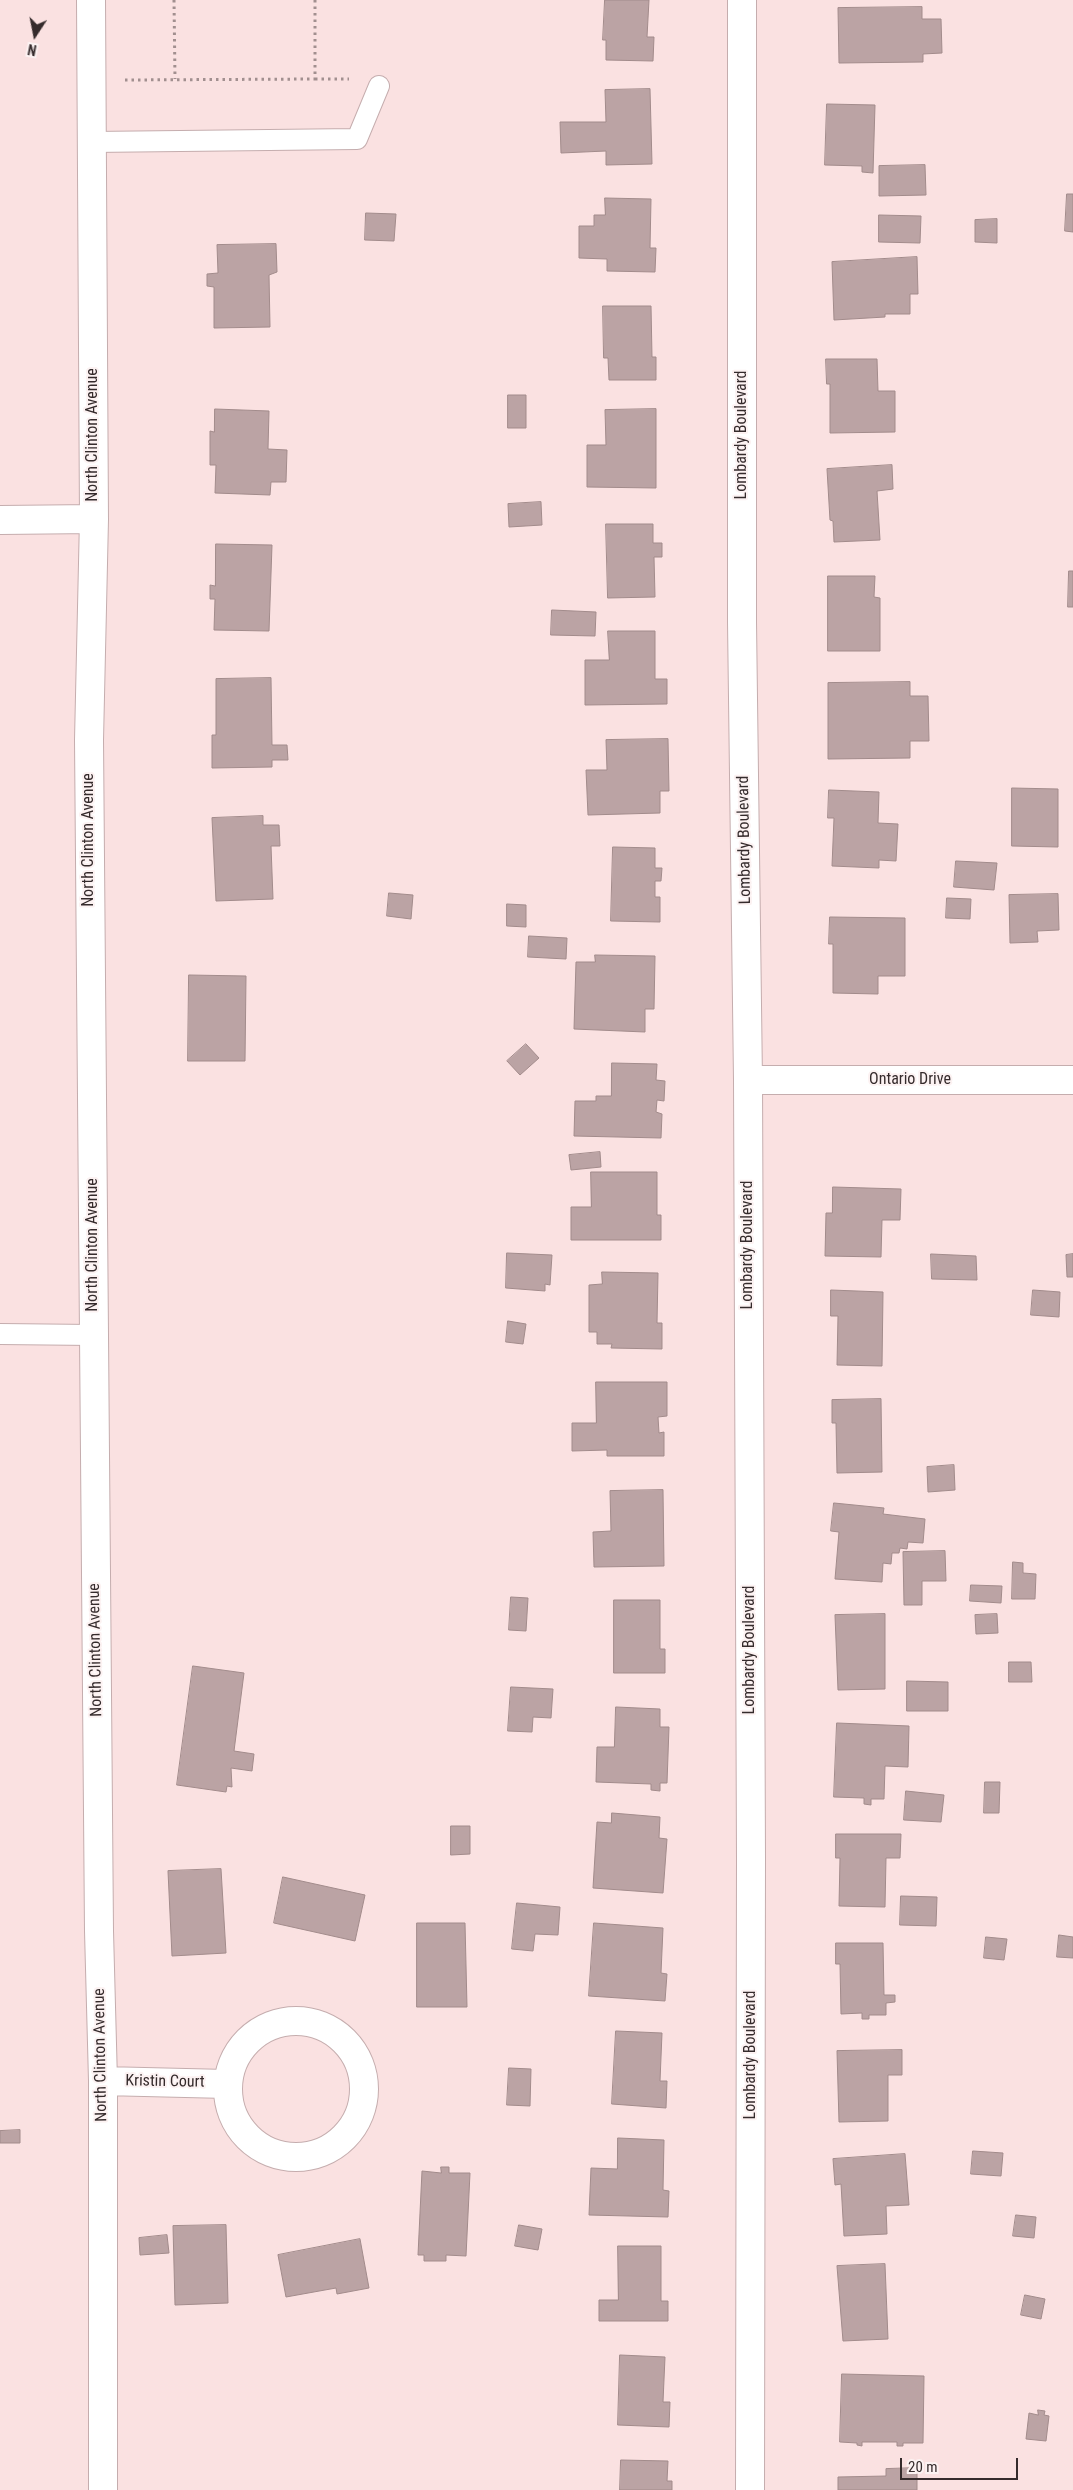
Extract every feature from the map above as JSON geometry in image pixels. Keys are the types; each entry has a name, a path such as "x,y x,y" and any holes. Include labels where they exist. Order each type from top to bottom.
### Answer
{"street":[{"name":"North Clinton Avenue","path":"91,0 94,519 89,750 102,2081 104,2490"},
{"name":"Lombardy Boulevard","path":"742,0 742,622 748,1080 751,1858 750,2490"},
{"path":"0,520 94,519"},
{"name":"Ontario Drive","path":"748,1080 1073,1080"},
{"name":"Kristin Court","path":"286,2021 315,2023 344,2040 359,2061 365,2091 359,2117 345,2138 326,2151 290,2158 269,2152 248,2139 232,2114 227,2084 233,2061 248,2040 263,2029 286,2021"},
{"name":"Kristin Court","path":"102,2081 227,2084"}],"lane":[{"path":"92,142 358,139 380,86"},
{"path":"0,1334 94,1336"}],"path":[{"path":"174,0 175,80"},
{"path":"122,80 315,79 315,0"}],"building":[{"path":"605,0 649,0 647,37 654,37 653,61 606,60 606,40 603,40"},
{"path":"922,7 922,19 941,19 942,53 923,54 923,62 839,63 838,8"},
{"path":"650,89 652,164 606,165 606,151 561,153 560,122 606,122 605,90"},
{"path":"827,104 875,105 873,173 862,172 862,166 825,165"},
{"path":"925,165 926,195 879,196 879,166"},
{"path":"1067,194 1073,194 1073,232 1065,231"},
{"path":"605,198 651,199 650,248 656,248 655,272 607,271 607,259 579,258 579,226 594,226 594,215 605,215"},
{"path":"366,213 396,214 394,241 365,240"},
{"path":"879,215 921,216 920,243 879,242"},
{"path":"997,219 997,243 975,242 975,220"},
{"path":"276,244 277,272 269,275 270,327 214,328 214,287 207,286 207,274 218,273 217,245"},
{"path":"917,257 918,294 910,294 910,314 885,314 885,317 834,320 832,262"},
{"path":"603,306 651,306 652,357 656,357 656,380 609,380 608,358 604,358"},
{"path":"826,359 877,359 878,391 895,391 895,432 830,433 830,384 827,384"},
{"path":"508,395 526,395 526,428 508,428"},
{"path":"215,409 269,411 268,449 287,450 286,482 271,482 270,495 215,493 216,465 210,465 210,431 214,432"},
{"path":"656,409 656,488 587,487 587,445 606,445 605,410"},
{"path":"892,465 893,489 877,491 880,540 834,542 833,521 830,520 827,469"},
{"path":"541,502 542,525 509,527 508,504"},
{"path":"606,524 653,524 653,543 662,543 662,557 654,557 655,597 608,598"},
{"path":"216,544 272,545 269,631 214,630 215,599 210,599 210,585 215,586"},
{"path":"1069,571 1073,571 1073,607 1068,607"},
{"path":"828,576 875,576 874,597 880,598 880,651 828,651"},
{"path":"552,610 596,612 595,636 551,635"},
{"path":"608,631 655,631 655,679 667,679 667,704 585,705 585,660 609,660"},
{"path":"271,678 272,745 287,745 288,760 272,760 272,767 212,768 212,735 216,735 216,679"},
{"path":"910,682 910,696 928,696 929,741 910,741 910,758 828,759 828,683"},
{"path":"668,739 669,791 660,791 660,813 588,815 586,770 607,770 606,740"},
{"path":"1012,788 1058,789 1058,847 1012,846"},
{"path":"829,790 879,792 878,823 898,824 896,861 879,860 879,868 832,866 834,818 828,818"},
{"path":"263,816 263,825 279,825 280,846 271,846 273,899 216,901 212,818"},
{"path":"613,847 655,848 655,868 662,868 661,881 655,881 655,897 660,897 660,922 611,921"},
{"path":"956,861 997,863 994,890 954,887"},
{"path":"389,893 413,895 411,919 387,916"},
{"path":"1058,894 1059,930 1037,931 1038,942 1010,943 1009,895"},
{"path":"947,898 971,899 970,919 946,918"},
{"path":"507,904 526,905 526,927 507,926"},
{"path":"830,917 905,918 905,976 878,976 878,994 833,993 833,944 829,944"},
{"path":"529,936 567,938 566,959 528,957"},
{"path":"595,955 655,956 654,1009 645,1009 645,1032 574,1029 576,962 595,962"},
{"path":"189,975 246,976 245,1061 188,1061"},
{"path":"526,1044 539,1058 520,1075 507,1061"},
{"path":"612,1063 657,1064 656,1080 665,1081 664,1101 657,1100 656,1112 662,1114 661,1138 574,1136 575,1101 596,1101 596,1096 611,1096"},
{"path":"600,1152 601,1167 571,1170 569,1155"},
{"path":"591,1172 657,1172 657,1215 661,1215 661,1240 571,1240 571,1207 591,1207"},
{"path":"833,1187 901,1189 900,1220 882,1220 881,1257 825,1256 826,1213 832,1213"},
{"path":"507,1253 552,1255 550,1285 545,1284 545,1291 506,1288"},
{"path":"931,1254 976,1256 977,1280 932,1279"},
{"path":"1073,1254 1073,1277 1067,1277 1066,1255"},
{"path":"602,1272 658,1273 657,1323 662,1323 662,1349 611,1348 612,1344 597,1344 597,1332 589,1332 589,1285 602,1284"},
{"path":"831,1290 883,1292 882,1366 837,1365 838,1316 831,1316"},
{"path":"1033,1290 1060,1292 1059,1317 1031,1315"},
{"path":"508,1321 526,1324 523,1344 506,1342"},
{"path":"596,1382 667,1382 667,1416 658,1417 659,1433 664,1432 664,1456 607,1456 607,1450 572,1451 572,1423 596,1423"},
{"path":"881,1399 882,1472 837,1473 836,1423 832,1423 832,1400"},
{"path":"954,1465 955,1490 928,1492 927,1467"},
{"path":"663,1490 664,1566 594,1567 593,1532 611,1531 610,1491"},
{"path":"834,1503 884,1508 883,1514 925,1519 923,1543 908,1542 907,1549 900,1548 899,1553 892,1553 891,1564 883,1563 882,1582 835,1579 839,1532 831,1531"},
{"path":"945,1551 946,1581 922,1581 922,1605 904,1605 903,1552"},
{"path":"1013,1562 1023,1563 1023,1573 1036,1574 1035,1599 1012,1599"},
{"path":"971,1585 1002,1586 1001,1603 970,1601"},
{"path":"511,1597 528,1598 526,1631 509,1630"},
{"path":"614,1600 660,1600 660,1649 665,1649 665,1673 614,1673"},
{"path":"885,1614 885,1689 838,1690 835,1615"},
{"path":"997,1614 998,1633 976,1634 975,1615"},
{"path":"1009,1662 1031,1662 1032,1682 1009,1682"},
{"path":"193,1666 244,1673 234,1751 254,1754 252,1771 231,1768 232,1787 227,1786 226,1792 177,1785"},
{"path":"907,1681 948,1682 948,1711 907,1711"},
{"path":"511,1687 553,1689 551,1718 533,1717 532,1732 508,1731"},
{"path":"616,1707 660,1709 660,1727 669,1727 667,1783 660,1783 660,1791 651,1790 651,1784 596,1782 597,1747 614,1747"},
{"path":"837,1723 909,1726 908,1767 885,1766 884,1799 871,1799 871,1805 864,1804 864,1798 834,1797"},
{"path":"985,1782 1000,1782 999,1813 984,1813"},
{"path":"906,1791 944,1795 941,1822 904,1820"},
{"path":"612,1813 660,1817 659,1838 667,1839 663,1893 593,1888 597,1822 611,1823"},
{"path":"451,1826 470,1826 470,1854 451,1855"},
{"path":"836,1834 901,1834 900,1858 886,1858 885,1907 839,1906 840,1858 836,1858"},
{"path":"221,1869 226,1953 172,1956 168,1871"},
{"path":"283,1877 365,1895 355,1941 274,1923"},
{"path":"901,1896 937,1897 936,1926 900,1925"},
{"path":"517,1903 560,1907 558,1935 535,1934 533,1951 512,1949"},
{"path":"417,1923 465,1923 467,2007 417,2007"},
{"path":"594,1923 663,1928 661,1973 667,1974 665,2001 589,1996"},
{"path":"1059,1935 1073,1937 1073,1958 1057,1957"},
{"path":"986,1937 1007,1939 1004,1960 984,1958"},
{"path":"836,1943 883,1943 884,1995 895,1995 895,2002 886,2003 886,2015 869,2015 869,2019 862,2019 862,2013 841,2014 840,1964 836,1964"},
{"path":"616,2031 662,2033 660,2081 667,2081 666,2108 612,2104"},
{"path":"902,2050 902,2075 888,2075 888,2121 839,2122 837,2051"},
{"path":"509,2068 531,2069 530,2106 507,2105"},
{"path":"20,2130 20,2143 0,2143 0,2131"},
{"path":"618,2138 664,2140 663,2190 669,2191 668,2217 589,2215 591,2168 617,2169"},
{"path":"973,2151 1003,2153 1001,2176 971,2174"},
{"path":"905,2154 909,2205 886,2206 887,2234 844,2236 841,2184 835,2185 833,2159"},
{"path":"441,2167 449,2167 449,2173 470,2173 466,2256 446,2255 446,2261 424,2261 424,2255 418,2255 422,2171 441,2173"},
{"path":"1016,2215 1036,2217 1034,2238 1013,2236"},
{"path":"226,2225 228,2303 175,2305 173,2226"},
{"path":"519,2225 542,2229 538,2250 515,2246"},
{"path":"167,2235 169,2253 140,2255 139,2238"},
{"path":"360,2239 369,2288 337,2294 336,2288 286,2297 278,2255"},
{"path":"618,2246 661,2246 661,2301 668,2301 668,2321 599,2321 599,2300 618,2300"},
{"path":"885,2264 888,2339 843,2341 837,2266"},
{"path":"1025,2295 1045,2299 1041,2319 1021,2315"},
{"path":"620,2355 665,2357 663,2402 670,2402 669,2427 618,2425"},
{"path":"842,2374 924,2376 923,2443 903,2443 903,2446 897,2446 897,2442 862,2442 862,2446 857,2445 857,2443 840,2442"},
{"path":"1038,2410 1045,2411 1044,2415 1049,2416 1046,2441 1026,2439 1029,2413 1038,2415"},
{"path":"621,2460 668,2461 667,2481 672,2481 672,2490 620,2490"},
{"path":"917,2468 917,2490 838,2490 838,2477 886,2476 886,2469"}]}
